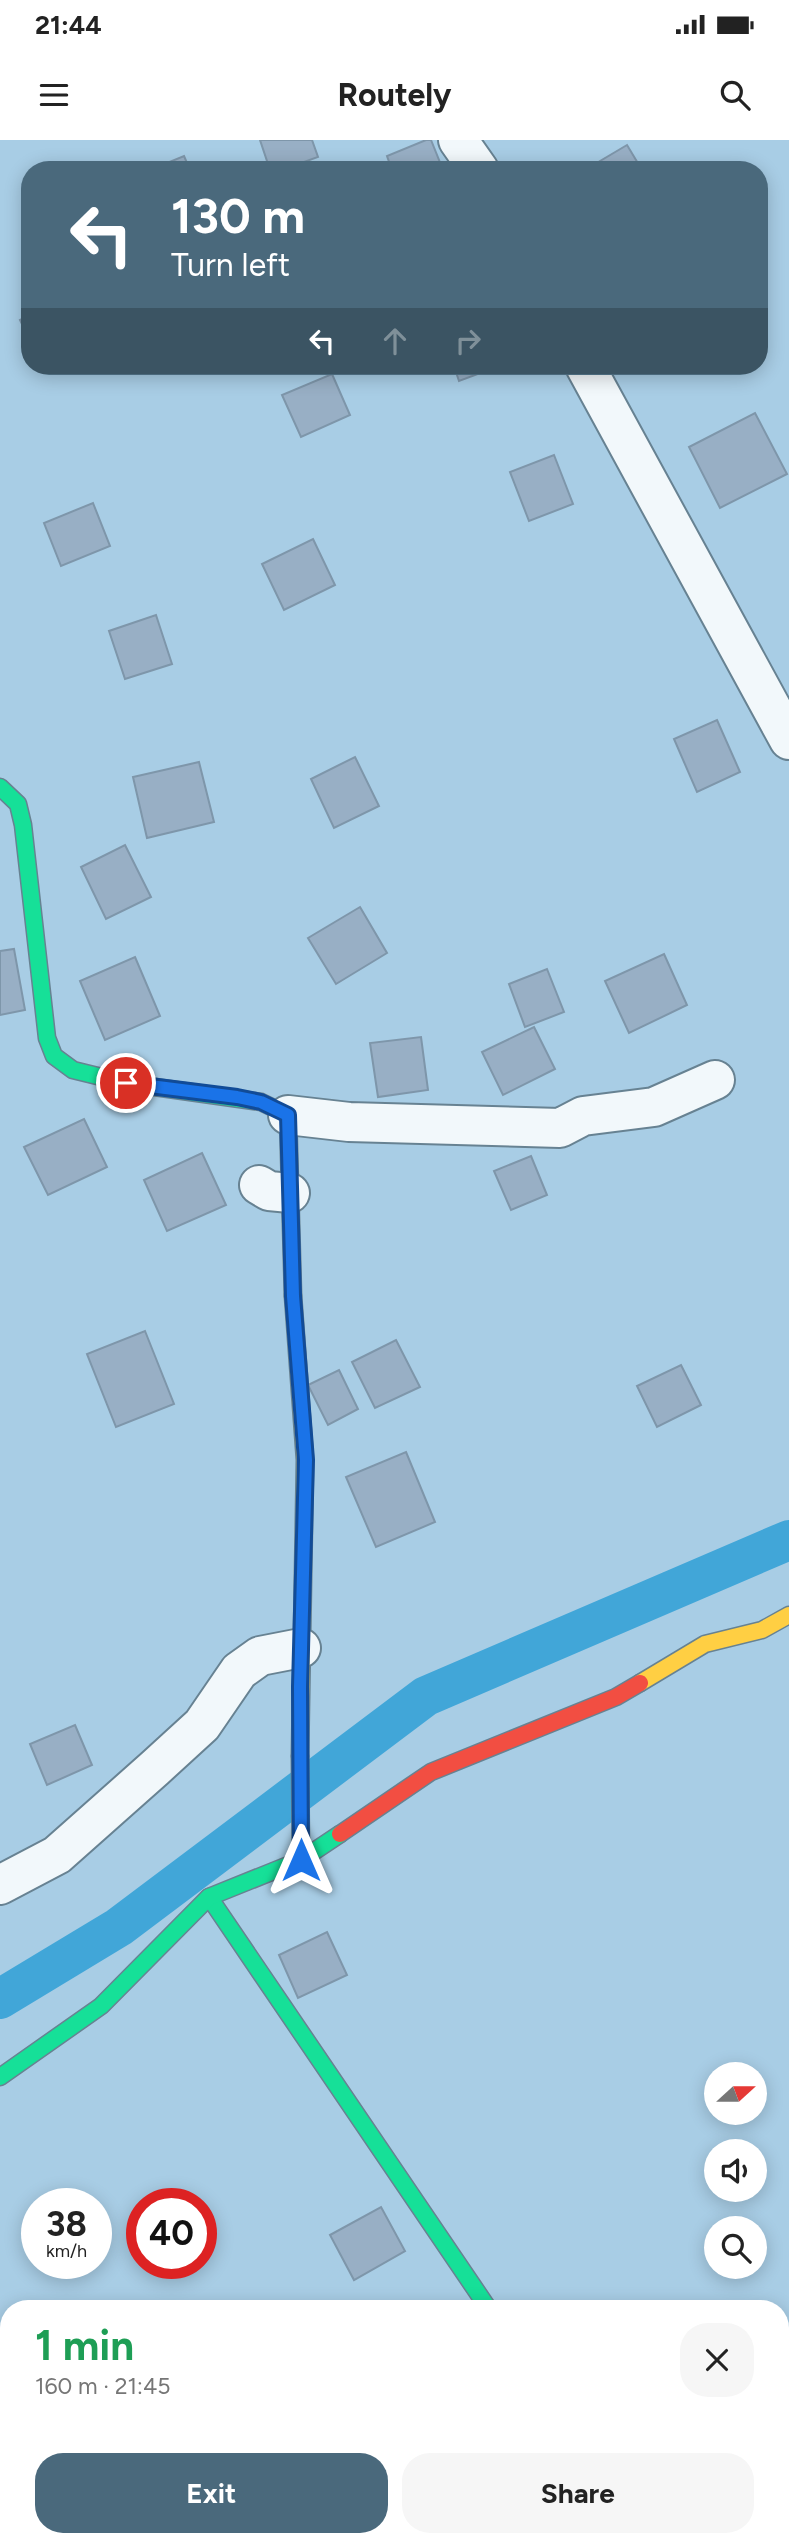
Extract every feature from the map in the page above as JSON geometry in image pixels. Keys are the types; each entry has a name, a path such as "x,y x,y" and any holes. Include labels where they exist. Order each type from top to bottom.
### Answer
{"street":[{"path":"458,140 473,161"},
{"path":"590,375 789,740"},
{"path":"0,787 18,804 23,825 47,1038 54,1056 72,1070 126,1083 237,1097 261,1102 288,1115 349,1122 560,1129 583,1116 654,1107 715,1080"},
{"path":"288,1115 275,1189 293,1296 306,1460 300,1687 301,1860"},
{"path":"0,2077 101,2006 209,1897 301,1860 431,1772 616,1697 705,1644 762,1630 789,1615"},
{"path":"0,1885 57,1855 155,1768 202,1725 239,1671 260,1656 301,1648"},
{"path":"209,1897 483,2300"}],"building":[{"path":"260,140 312,140 318,157 307,161 267,161"},
{"path":"431,140 439,161 389,161 387,156"},
{"path":"627,145 637,161 600,161"},
{"path":"184,156 186,161 172,161"},
{"path":"332,375 350,415 301,437 282,395"},
{"path":"457,375 475,375 459,381"},
{"path":"755,413 787,474 720,508 689,447"},
{"path":"554,455 573,504 529,521 510,472"},
{"path":"93,503 110,546 61,566 44,523"},
{"path":"313,539 335,585 284,610 262,564"},
{"path":"156,615 172,664 125,679 109,631"},
{"path":"717,720 740,772 697,792 674,739"},
{"path":"355,757 379,806 334,828 311,779"},
{"path":"199,762 214,822 147,838 133,777"},
{"path":"125,845 151,897 106,919 81,867"},
{"path":"360,907 387,953 336,984 308,938"},
{"path":"14,949 25,1010 0,1015 0,951"},
{"path":"664,954 687,1005 629,1033 605,981"},
{"path":"135,957 160,1016 105,1040 80,981"},
{"path":"547,969 564,1012 525,1027 509,984"},
{"path":"534,1027 555,1069 503,1095 482,1052"},
{"path":"421,1037 428,1090 378,1097 370,1043"},
{"path":"84,1119 107,1167 48,1195 24,1147"},
{"path":"202,1153 226,1205 167,1231 144,1180"},
{"path":"531,1156 547,1195 511,1210 494,1171"},
{"path":"145,1331 174,1404 116,1427 87,1354"},
{"path":"396,1340 420,1387 375,1408 352,1362"},
{"path":"681,1365 701,1405 657,1427 637,1386"},
{"path":"339,1370 358,1409 328,1425 308,1385"},
{"path":"406,1452 435,1522 376,1547 346,1477"},
{"path":"75,1725 92,1765 47,1785 30,1744"},
{"path":"327,1932 347,1975 298,1998 279,1955"},
{"path":"381,2207 405,2251 354,2280 330,2235"}],"waterway":[{"path":"0,1999 119,1927 426,1696 789,1540"}],"traffic: fast":[{"path":"0,787 18,804 23,825 47,1038 54,1056 73,1070 126,1083 261,1102 288,1115 293,1296"},
{"path":"300,1756 301,1860"},
{"path":"0,2077 101,2006 209,1897 301,1860 340,1834"},
{"path":"209,1897 483,2300"}],"traffic: slow":[{"path":"293,1296 305,1460 300,1756"},
{"path":"640,1683 705,1644 762,1630 789,1615"}],"traffic: jam":[{"path":"340,1834 431,1772 616,1697 640,1683"}],"route":[{"path":"126,1083 237,1097 261,1102 288,1115 293,1296 306,1460 300,1687 301,1860"}]}
